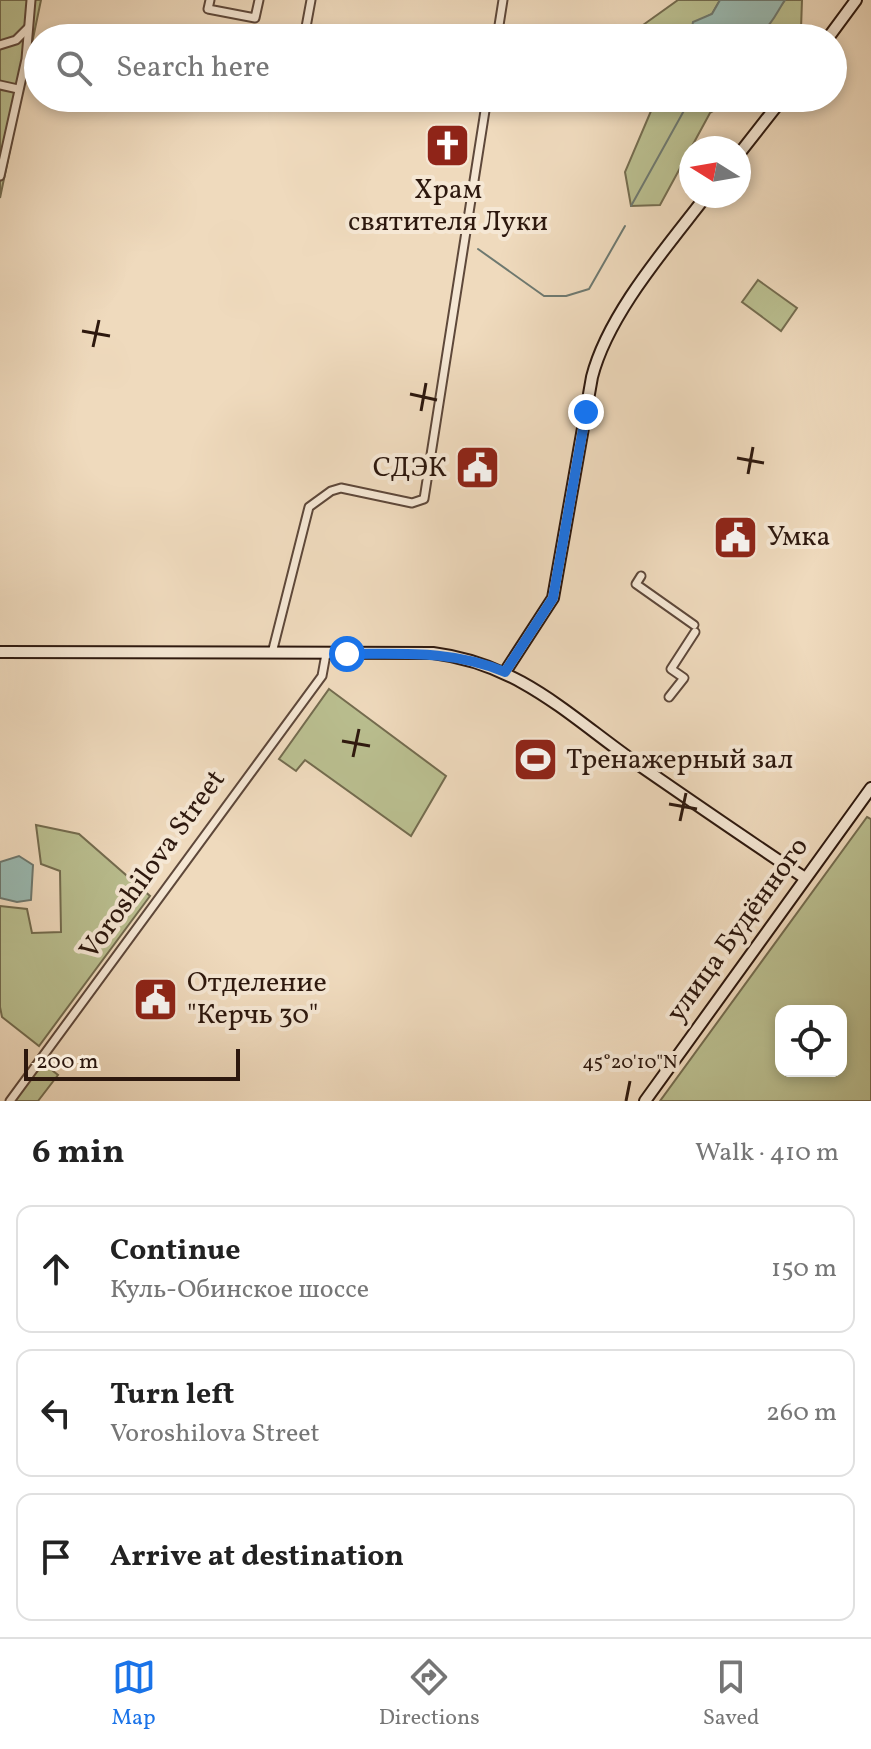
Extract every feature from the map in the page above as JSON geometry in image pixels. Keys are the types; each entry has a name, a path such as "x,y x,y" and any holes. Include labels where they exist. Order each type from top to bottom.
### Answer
{"main road":[{"path":"838,24 856,0"},
{"path":"751,139 772,112"},
{"path":"505,672 553,598 597,358 647,272 697,208"},
{"path":"0,652 433,653 475,660 527,684 805,878"},
{"name":"улица Будённого","path":"645,1101 871,788"}],"street":[{"path":"28,24 31,0"},
{"path":"210,0 208,9 255,18 259,0"},
{"path":"307,24 311,0"},
{"path":"499,24 503,0"},
{"path":"0,45 16,40 24,32"},
{"path":"0,176 24,66"},
{"path":"0,85 18,89"},
{"path":"272,653 309,507 331,491 341,488 412,503 424,499 485,112"},
{"path":"641,576 636,584 695,628 671,669 684,678 669,697"},
{"name":"Voroshilova Street","path":"10,1101 322,676 326,654"}],"green space":[{"path":"0,0 41,0 36,24 24,24 24,82 0,198"},
{"path":"678,0 720,0 712,14 697,24 644,24"},
{"path":"785,0 802,0 801,24 768,24"},
{"path":"651,112 712,112 698,136 679,136 679,170 660,205 631,206 625,172"},
{"path":"758,280 797,308 781,331 742,302"},
{"path":"329,689 446,776 411,836 305,760 296,771 279,759"},
{"path":"867,817 871,819 871,1101 660,1101"},
{"path":"36,825 79,834 150,896 39,1046 2,1017 0,1007 0,906 27,909 32,933 61,932 60,871 41,864"},
{"path":"43,1063 58,1075 38,1101 14,1101"}],"water":[{"path":"720,0 785,0 770,24 693,24 712,14"},
{"path":"19,856 33,865 31,900 17,902 0,898 0,862"}],"waterway":[{"path":"631,206 683,112"},
{"path":"478,249 544,296 566,296 589,289 625,226"}],"place":[{"name":"Храм святителя Луки","path":"448,145"},
{"name":"СДЭК","path":"478,468"},
{"name":"Умка","path":"736,537"},
{"name":"Тренажерный зал","path":"535,760"},
{"name":"Отделение \"Керчь 30\"","path":"156,999"}],"route":[{"path":"347,654 433,653 475,660 505,672 553,598 586,412"}]}
